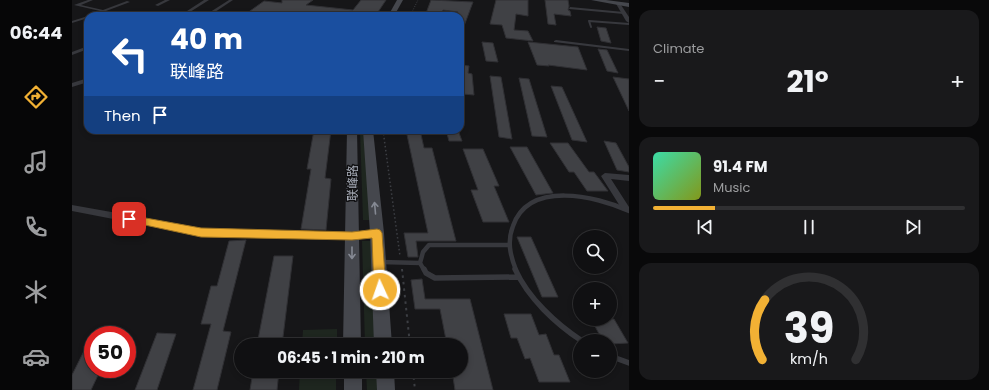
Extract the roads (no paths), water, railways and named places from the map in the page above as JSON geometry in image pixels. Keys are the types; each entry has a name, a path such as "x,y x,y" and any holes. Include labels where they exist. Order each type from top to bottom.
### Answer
{"main road":[{"path":"393,12 400,0"},
{"path":"598,0 629,5"},
{"name":"联峰路","path":"352,134 352,338"},
{"name":"联峰路","path":"368,134 377,233 383,338"},
{"path":"353,378 353,390"},
{"path":"385,378 386,390"}],"street":[{"path":"74,6 92,0"},
{"path":"157,5 168,0"},
{"path":"189,11 207,0"},
{"path":"212,12 230,0"},
{"path":"74,6 104,12 128,2"},
{"path":"617,3 629,21"},
{"path":"570,8 624,13"},
{"path":"72,22 84,18"},
{"path":"556,41 629,50"},
{"path":"72,54 84,49"},
{"path":"72,85 84,81"},
{"path":"628,210 605,176 629,178"},
{"path":"72,208 201,232 352,236 377,233"}],"lane":[{"path":"591,26 589,21 629,24"},
{"path":"573,335 541,308 519,277 512,260 509,245 512,223 524,207 543,197 567,195 596,198 628,210"},
{"path":"509,245 429,246 423,252 420,263 426,273 435,278 519,277"},
{"path":"379,262 420,263"},
{"path":"617,360 629,363"}]}
